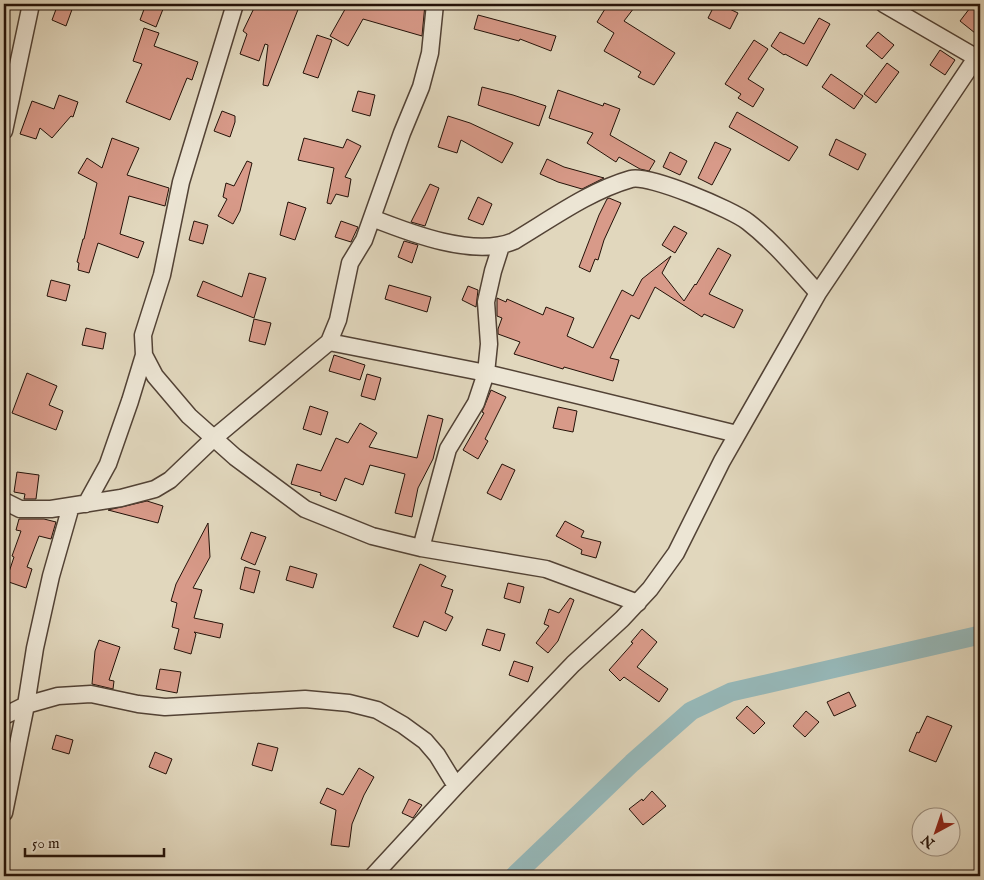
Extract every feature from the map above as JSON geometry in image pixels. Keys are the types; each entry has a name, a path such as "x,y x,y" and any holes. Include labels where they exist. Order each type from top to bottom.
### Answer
{"street":[{"path":"4,131 10,74 31,4"},
{"path":"4,814 37,639 51,576 79,505 108,464 130,401 144,355 144,335 162,275 181,182 235,4"},
{"path":"4,501 20,509 51,509 121,498 155,489 170,480 214,438 329,342 338,320 350,263 364,240 402,133 421,87 430,54 435,4"},
{"path":"374,876 456,786 574,664 622,619 650,589 676,553 722,461 818,292 979,55 884,4"},
{"path":"372,218 394,227 458,246 501,246 514,241 595,192 634,178 672,186 747,221 771,242 818,292"},
{"path":"421,548 448,449 476,403 486,373 489,344 486,302 501,246"},
{"path":"329,342 486,373 737,434"},
{"path":"144,355 155,376 189,416 235,457 305,509 372,536 421,548 546,569 638,603"},
{"path":"4,716 26,705 58,696 91,694 138,704 165,707 305,699 349,703 377,710 403,725 425,741 437,755 456,786"}],"building":[{"path":"58,4 74,4 66,26 52,20"},
{"path":"146,4 165,4 156,27 140,20"},
{"path":"256,4 291,4 299,7 268,86 263,85 268,45 265,44 259,61 240,54 247,34 243,31"},
{"path":"348,4 425,4 422,36 363,19 348,46 330,36"},
{"path":"608,4 637,4 624,21 675,53 654,85 638,77 641,72 604,51 614,33 597,22"},
{"path":"715,4 738,13 730,29 708,18"},
{"path":"973,4 980,4 980,37 960,21"},
{"path":"478,15 556,36 551,51 520,39 519,41 474,29"},
{"path":"819,18 830,24 807,66 784,55 771,46 780,32 804,44"},
{"path":"144,28 159,33 154,46 198,62 192,80 187,78 170,120 126,102 142,64 133,61"},
{"path":"878,32 894,45 882,59 866,46"},
{"path":"317,35 332,40 318,78 303,73"},
{"path":"754,40 768,49 748,79 764,89 753,107 738,98 741,94 725,84"},
{"path":"940,50 955,60 945,75 930,65"},
{"path":"887,63 899,72 876,103 864,94"},
{"path":"831,74 863,96 854,109 822,87"},
{"path":"482,87 546,106 539,126 478,105"},
{"path":"558,90 603,106 604,103 620,109 610,135 655,161 649,171 640,169 619,157 616,162 587,143 593,133 549,118"},
{"path":"358,91 375,95 370,116 352,111"},
{"path":"59,95 78,102 73,117 71,116 52,138 40,128 36,139 20,134 32,101 54,109"},
{"path":"222,111 235,116 230,137 214,131"},
{"path":"737,112 798,147 789,161 729,127"},
{"path":"448,116 470,123 513,143 502,163 461,140 457,153 438,147"},
{"path":"112,138 139,148 127,175 169,188 165,206 129,196 120,234 144,242 138,258 98,243 89,273 78,270 79,263 77,262 97,183 78,173 87,158 102,168"},
{"path":"304,138 343,148 347,139 361,146 345,177 351,179 348,197 336,194 331,204 327,203 334,168 298,160"},
{"path":"836,139 866,154 858,170 829,155"},
{"path":"715,142 731,149 712,185 698,178"},
{"path":"670,152 687,161 680,175 663,167"},
{"path":"547,159 564,167 604,178 582,189 558,182 540,174"},
{"path":"247,161 252,163 240,211 233,224 218,216 227,199 223,197 226,183 234,186"},
{"path":"430,184 439,188 425,226 411,222"},
{"path":"478,197 492,204 483,225 468,219"},
{"path":"609,198 621,203 604,240 598,260 595,259 590,272 579,267 599,215"},
{"path":"288,202 306,208 295,240 280,235"},
{"path":"194,221 208,225 203,244 189,240"},
{"path":"341,221 358,227 351,242 335,237"},
{"path":"674,226 687,233 675,253 662,245"},
{"path":"404,241 418,245 412,263 398,257"},
{"path":"718,248 731,255 709,294 743,310 734,328 704,314 702,317 655,287 639,319 631,315 610,358 619,360 613,381 564,367 563,369 514,354 520,342 498,334 502,318 497,316 497,298 506,302 507,299 543,315 546,307 574,318 567,336 593,348 622,290 633,296 642,279 671,256 662,273 684,301"},
{"path":"249,273 266,278 254,318 197,296 203,281 242,297"},
{"path":"51,280 70,285 66,301 47,296"},
{"path":"389,285 431,297 427,312 385,299"},
{"path":"468,286 478,290 476,307 462,300"},
{"path":"254,319 271,323 265,345 249,341"},
{"path":"86,328 106,333 103,349 82,345"},
{"path":"334,355 365,365 360,380 329,371"},
{"path":"27,373 57,386 49,405 63,411 56,430 12,413"},
{"path":"367,374 381,378 375,400 361,396"},
{"path":"491,390 506,397 485,439 488,441 478,459 463,450 484,413 482,412"},
{"path":"310,406 328,412 321,435 303,429"},
{"path":"558,407 577,411 573,432 553,428"},
{"path":"428,415 443,419 433,459 418,488 412,517 395,513 405,474 370,465 363,485 345,478 336,501 320,495 321,493 291,484 297,464 321,471 336,438 348,443 360,423 377,433 369,447 417,458"},
{"path":"502,464 515,470 501,500 487,493"},
{"path":"17,472 39,475 36,499 24,499 25,494 14,492"},
{"path":"147,501 163,506 158,523 108,510"},
{"path":"19,519 44,519 56,522 51,539 39,536 27,567 32,569 26,588 6,581 21,531 16,530"},
{"path":"565,521 584,531 581,537 601,542 596,558 581,554 582,550 556,536"},
{"path":"208,523 210,557 193,588 202,590 194,618 223,624 220,638 194,632 196,634 191,654 174,649 179,629 172,627 177,603 171,601 176,584"},
{"path":"251,532 266,537 255,565 241,559"},
{"path":"420,564 446,576 441,586 453,590 445,613 453,617 446,631 424,621 418,637 393,627"},
{"path":"290,566 317,574 313,588 286,580"},
{"path":"245,567 260,571 254,593 240,589"},
{"path":"508,583 524,587 520,603 504,598"},
{"path":"570,598 574,600 558,641 548,653 536,643 549,626 544,624 549,609 559,613"},
{"path":"487,629 505,634 500,651 482,645"},
{"path":"642,629 657,642 637,667 668,689 659,702 624,677 620,681 609,670 633,643 631,642"},
{"path":"99,640 120,647 109,680 114,681 113,689 92,684 95,651"},
{"path":"514,661 533,667 528,682 509,675"},
{"path":"160,669 181,672 177,693 156,689"},
{"path":"849,692 856,706 834,716 827,702"},
{"path":"747,706 765,723 754,734 736,718"},
{"path":"806,711 819,722 805,737 793,726"},
{"path":"927,716 952,726 936,762 909,751 917,732 919,733"},
{"path":"56,735 73,740 69,754 52,749"},
{"path":"258,743 278,748 272,771 252,765"},
{"path":"155,752 172,759 166,774 149,767"},
{"path":"359,768 374,777 352,824 349,847 331,845 336,810 320,803 327,788 343,795"},
{"path":"652,791 666,806 643,825 629,809 642,799 643,801"},
{"path":"409,799 422,805 413,818 402,813"}],"waterway":[{"path":"514,876 632,763 691,711 731,692 980,635"}]}
